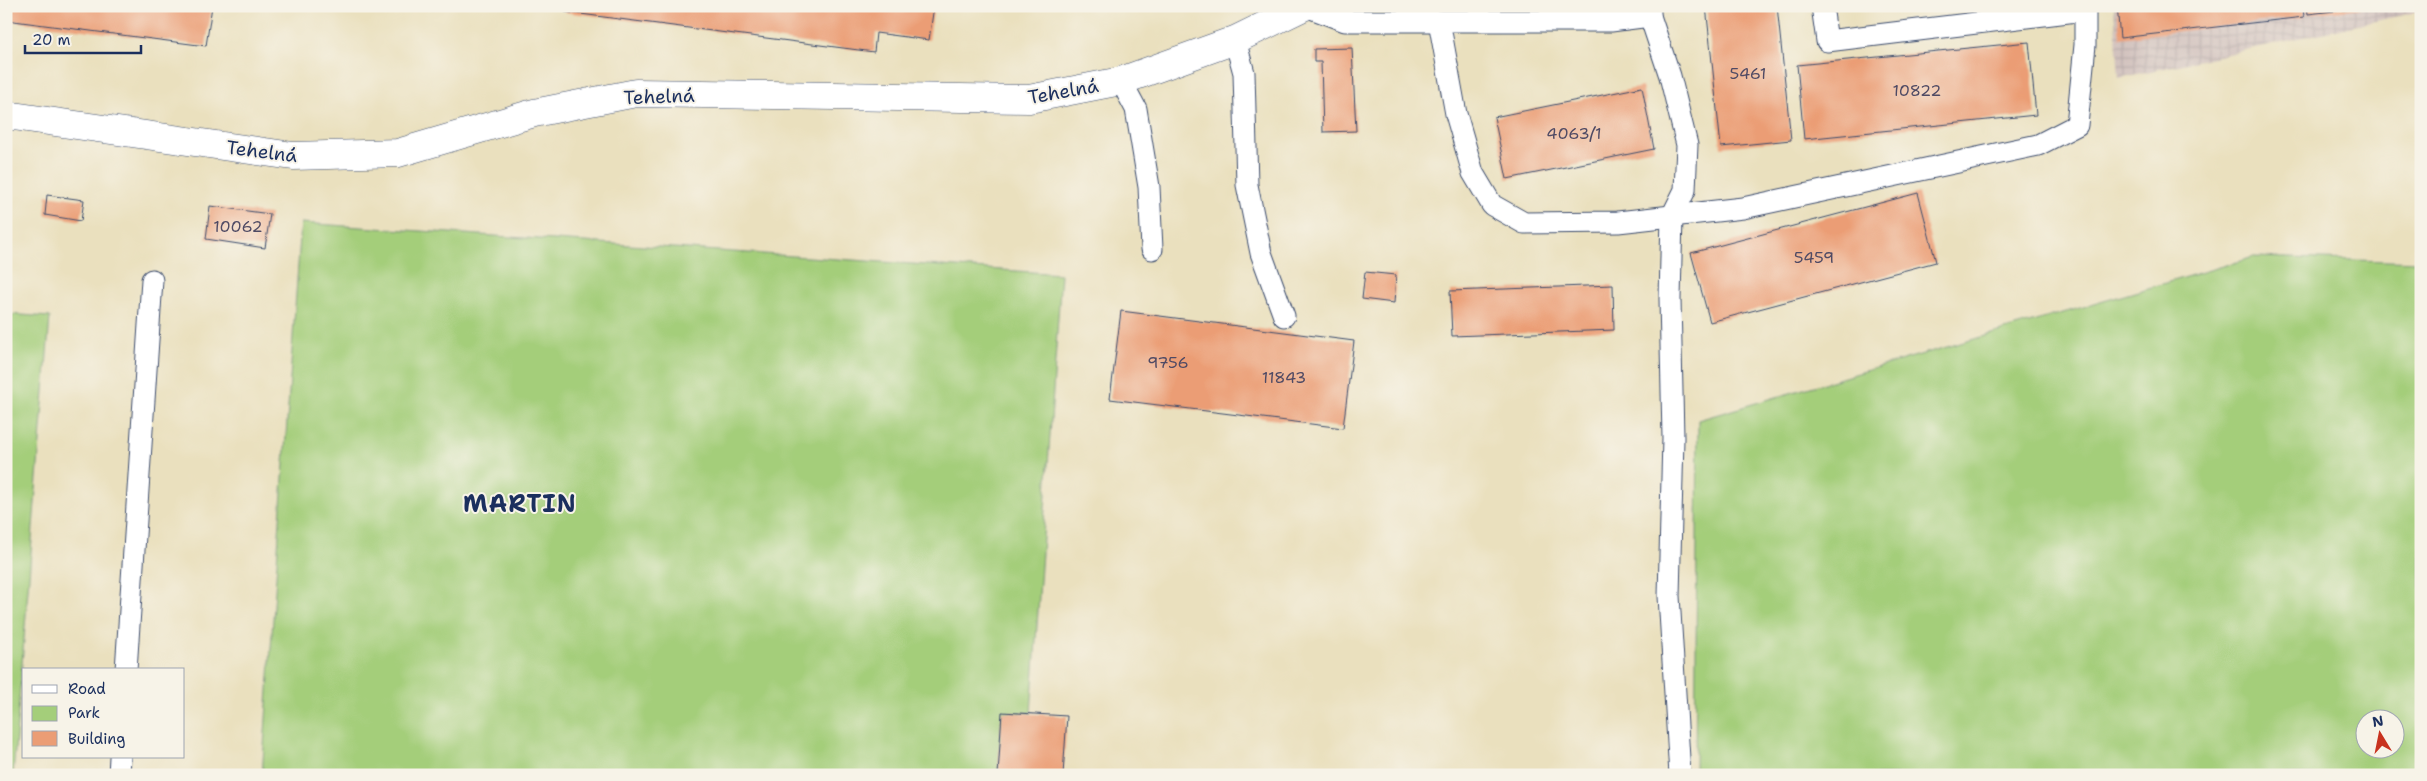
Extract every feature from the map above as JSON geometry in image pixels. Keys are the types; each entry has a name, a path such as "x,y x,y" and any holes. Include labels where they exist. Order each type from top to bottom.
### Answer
{"street":[{"name":"Tehelná","path":"6,115 303,156 398,153 534,113 636,93 1029,99 1120,80 1235,40 1306,6"}],"lane":[{"path":"1306,6 1345,21 1611,21 1650,11 1670,76 1686,145 1685,190 1672,216 1670,299 1673,438 1669,596 1680,775"},
{"path":"1439,20 1456,114 1473,174 1492,205 1524,223 1618,222 1743,208 2038,145 2077,124 2085,45 2085,8 1827,41 1822,6"},
{"path":"1235,40 1244,73 1247,184 1262,253 1284,316"},
{"path":"1120,80 1136,109 1149,187 1152,249"},
{"path":"126,668 152,280"},
{"path":"119,775 120,758"}],"shaded area":[{"path":"2114,6 2421,6 2421,11 2119,78"}],"green space":[{"path":"301,223 1061,274 1031,713 1002,712 998,775 262,775"},
{"path":"2254,257 2421,262 2421,775 1695,775 1698,420"},
{"path":"6,314 50,317 13,775 6,775"}],"building":[{"path":"6,6 212,6 206,46 6,20"},
{"path":"566,6 934,6 929,40 876,33 874,52 565,12"},
{"path":"1706,6 1777,6 1791,140 1721,147"},
{"path":"2117,6 2303,6 2304,17 2120,38"},
{"path":"2307,6 2361,6 2361,8 2308,14"},
{"path":"2029,42 2036,115 1804,139 1797,65"},
{"path":"1352,48 1356,131 1323,132 1321,62 1314,62 1314,49"},
{"path":"1642,87 1654,149 1507,179 1494,117"},
{"path":"6,172 10,173 8,218 6,218"},
{"path":"1918,193 1936,262 1710,322 1691,253"},
{"path":"47,195 84,200 81,221 45,215"},
{"path":"210,206 270,214 265,248 206,239"},
{"path":"1365,272 1396,275 1394,303 1362,299"},
{"path":"1613,285 1614,330 1452,336 1450,291"},
{"path":"1121,311 1354,341 1343,428 1110,399"},
{"path":"1002,712 1067,716 1063,775 998,775"}],"district":[{"name":"MARTIN","path":"520,504"}]}
